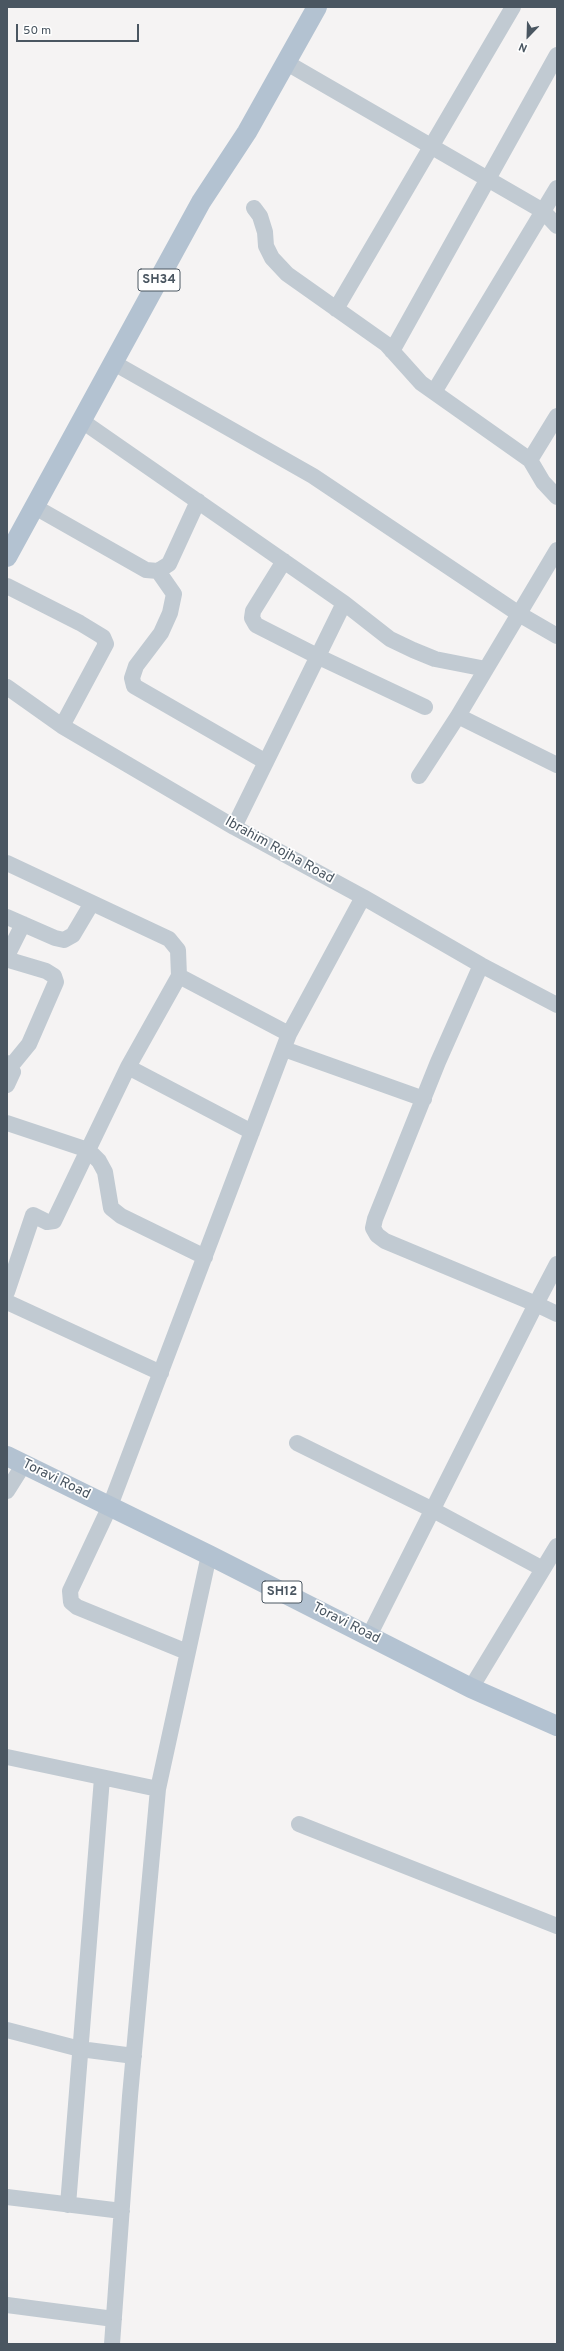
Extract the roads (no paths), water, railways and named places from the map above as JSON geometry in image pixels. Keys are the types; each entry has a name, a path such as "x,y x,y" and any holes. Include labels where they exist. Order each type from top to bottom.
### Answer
{"main road":[{"name":"SH34","path":"7,557 201,202 230,160 287,63 317,7"},
{"name":"Toravi Road","path":"16,1460 209,1555 471,1688 557,1726"}],"street":[{"path":"336,309 513,7"},
{"path":"392,351 557,55"},
{"path":"287,63 544,211 557,226"},
{"path":"434,392 557,188"},
{"path":"254,208 260,216 265,232 266,246 272,258 287,274 386,344 421,383 530,460 543,482 557,497"},
{"path":"114,363 313,476 519,614 557,636"},
{"path":"530,460 557,416"},
{"path":"82,420 344,603 390,638 435,659 486,669"},
{"path":"35,507 146,570 158,571 169,564 198,501"},
{"path":"419,776 458,716 557,550"},
{"path":"284,561 253,611 252,618 256,624 318,657 425,707"},
{"path":"158,571 174,594 170,613 162,633 136,666 132,678 134,686 266,762"},
{"path":"7,586 103,637 106,644 62,726"},
{"path":"234,827 344,603"},
{"name":"Ibrahim Rojha Road","path":"7,687 62,726 234,827 363,896 481,965 557,1005"},
{"path":"458,716 557,765"},
{"path":"7,863 169,939 178,950 179,976 128,1068 54,1221 47,1222 33,1215 7,1292"},
{"path":"187,1652 77,1607 71,1602 70,1591 110,1506 289,1034 363,896"},
{"path":"7,917 64,940 73,935 92,903"},
{"path":"7,1085 12,1075 9,1064 29,1044 56,982 54,976 46,971 9,960 7,956 24,924"},
{"path":"481,965 424,1099 375,1219 373,1228 377,1235 385,1241 557,1314"},
{"path":"179,976 289,1034"},
{"path":"284,1049 424,1099"},
{"path":"128,1068 252,1132"},
{"path":"7,1122 88,1150 99,1160 105,1172 111,1208 120,1216 205,1257"},
{"path":"369,1636 557,1264"},
{"path":"7,1302 161,1373"},
{"path":"297,1443 433,1510 543,1569"},
{"path":"7,1491 16,1460"},
{"path":"471,1688 557,1546"},
{"path":"112,2344 134,2056 158,1789 209,1555"},
{"path":"7,1757 158,1789"},
{"path":"68,2204 102,1778"},
{"path":"299,1824 557,1926"},
{"path":"7,2030 80,2049 134,2056"},
{"path":"7,2197 122,2210"},
{"path":"7,2305 114,2319"}]}
